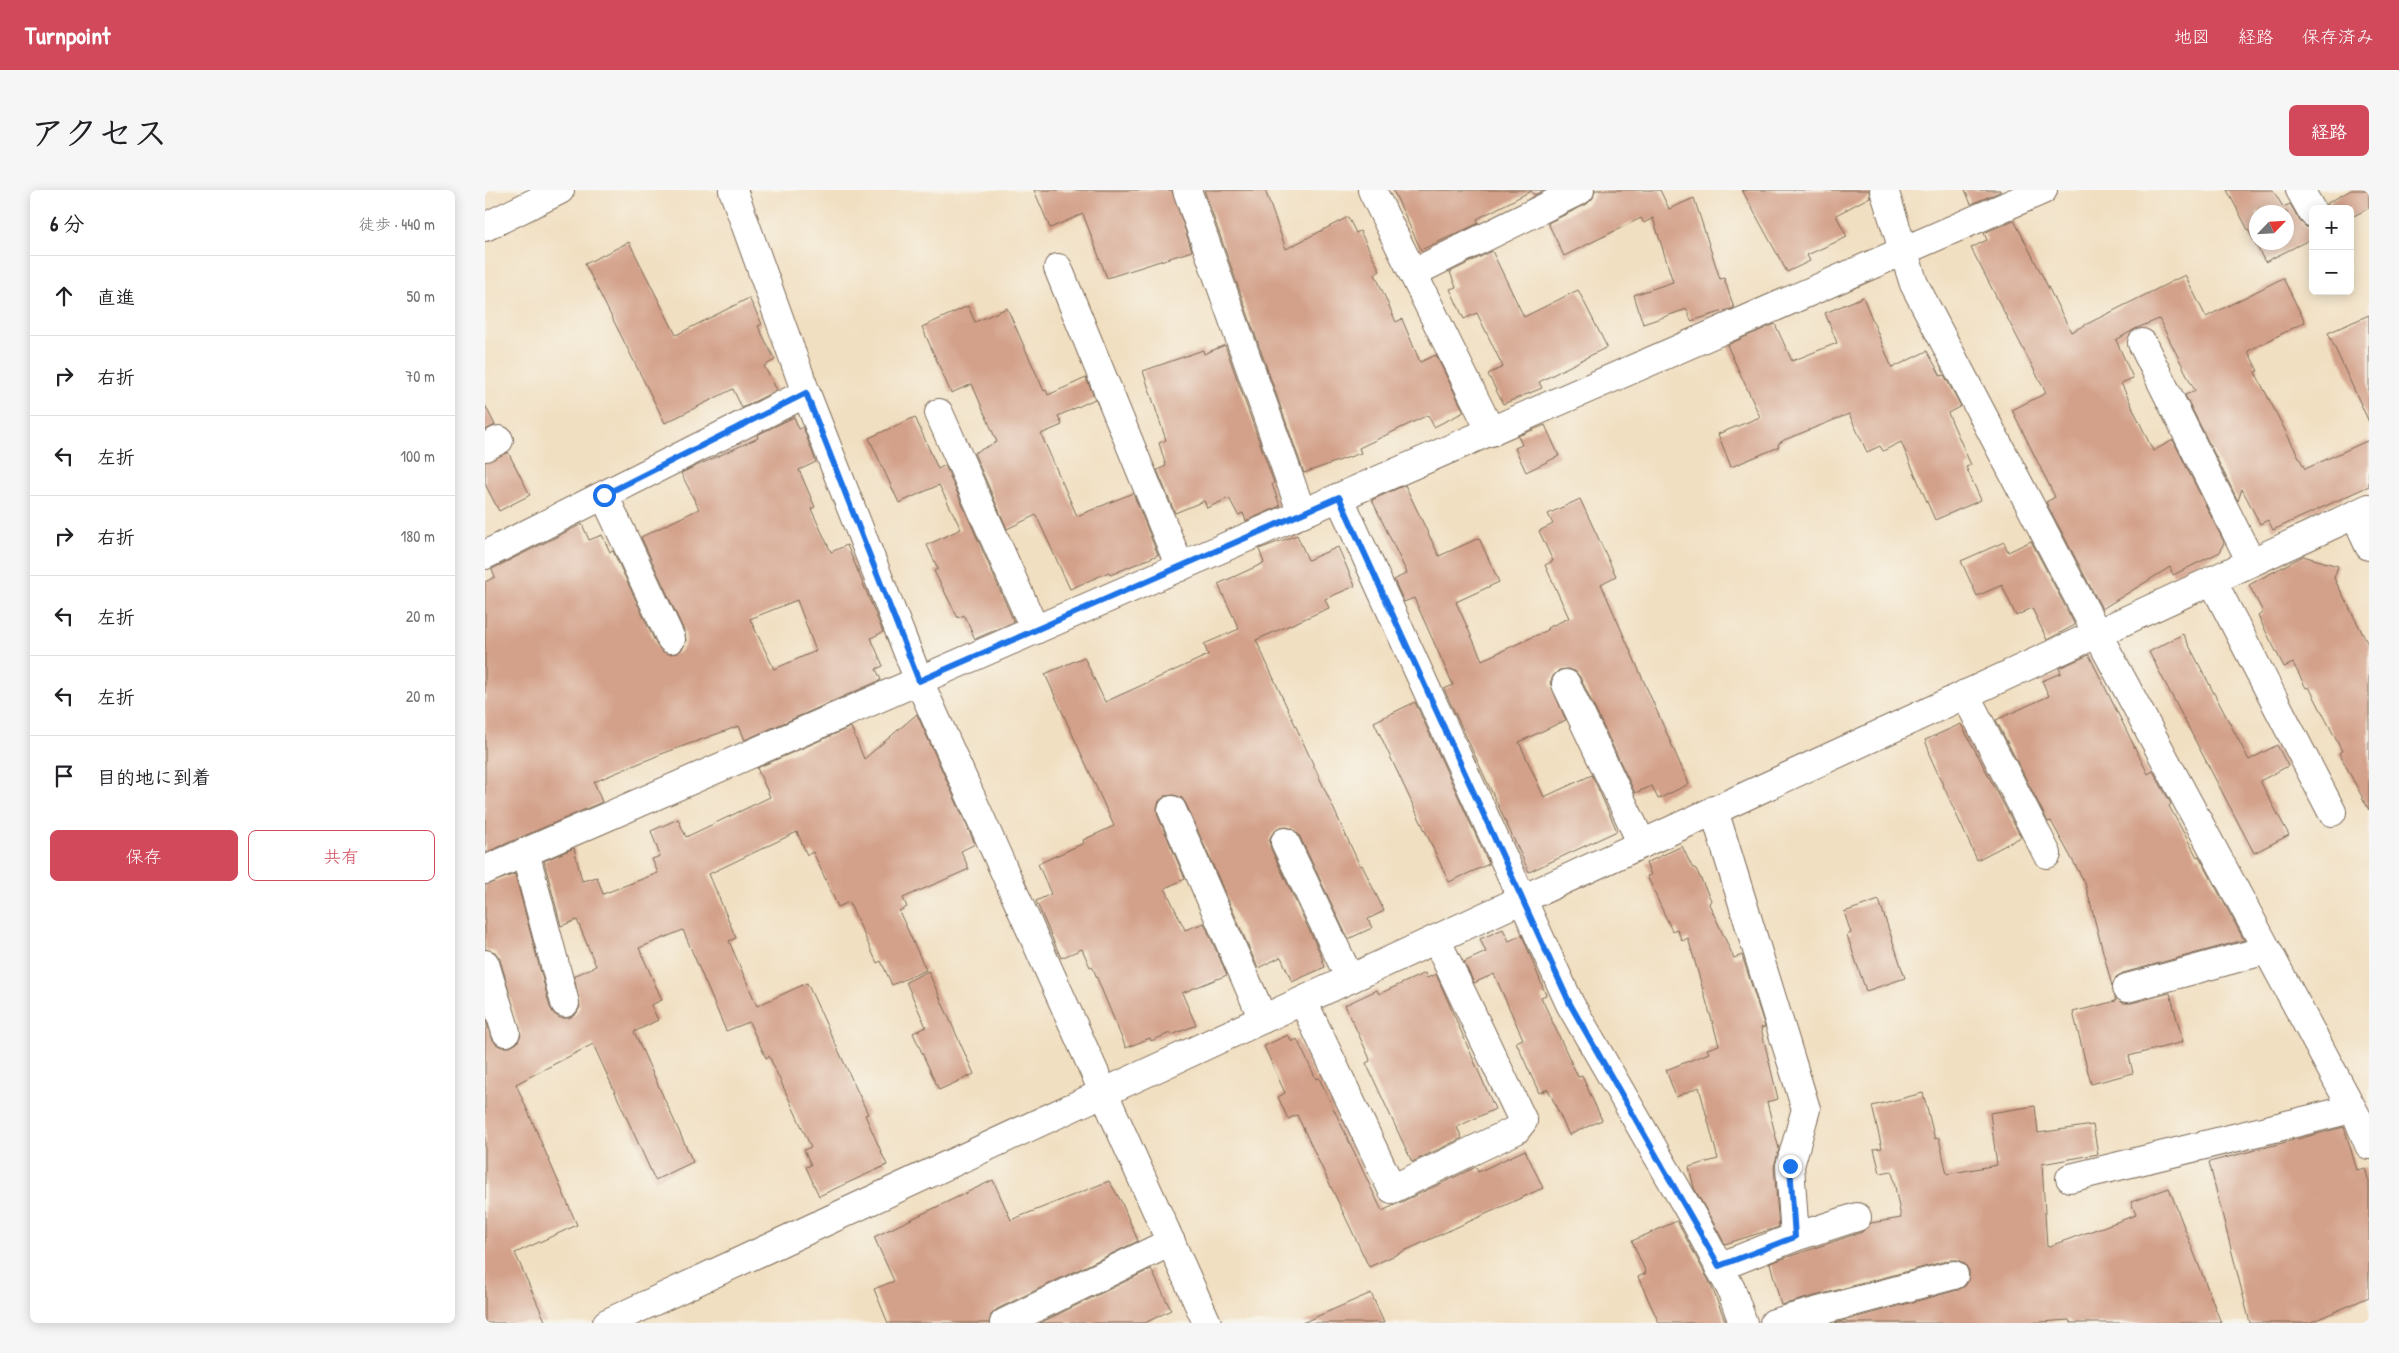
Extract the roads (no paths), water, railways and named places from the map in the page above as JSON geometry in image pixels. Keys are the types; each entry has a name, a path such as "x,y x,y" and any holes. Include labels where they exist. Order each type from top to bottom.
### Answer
{"street":[{"path":"485,227 560,190"},
{"path":"733,190 806,393 919,681 1207,1323"},
{"path":"1187,190 1302,514"},
{"path":"1372,190 1491,432"},
{"path":"1413,273 1579,190"},
{"path":"1884,190 1915,284 2097,633 2362,1123 2070,1178"},
{"path":"485,870 2043,190"},
{"path":"2300,190 2309,206"},
{"path":"1058,268 1180,567"},
{"path":"2142,343 2251,562"},
{"path":"485,555 806,393"},
{"path":"939,413 1035,630"},
{"path":"604,495 671,639"},
{"path":"1339,497 1570,1004 1719,1266 1731,1289 1743,1323"},
{"path":"607,1323 2362,512 2369,546"},
{"path":"2213,580 2331,812"},
{"path":"1566,684 1642,844"},
{"path":"1965,694 2047,854"},
{"path":"1172,810 1263,1019"},
{"path":"1714,810 1807,1109 1790,1166 1795,1237"},
{"path":"1285,842 1350,979"},
{"path":"525,852 565,1003"},
{"path":"1303,1001 1392,1190 1516,1130 1523,1121 1436,939"},
{"path":"2127,988 2267,950"},
{"path":"485,964 506,1032"},
{"path":"1719,1266 1795,1237 1857,1217"},
{"path":"1004,1323 1171,1242"},
{"path":"1774,1323 1954,1275"}]}
